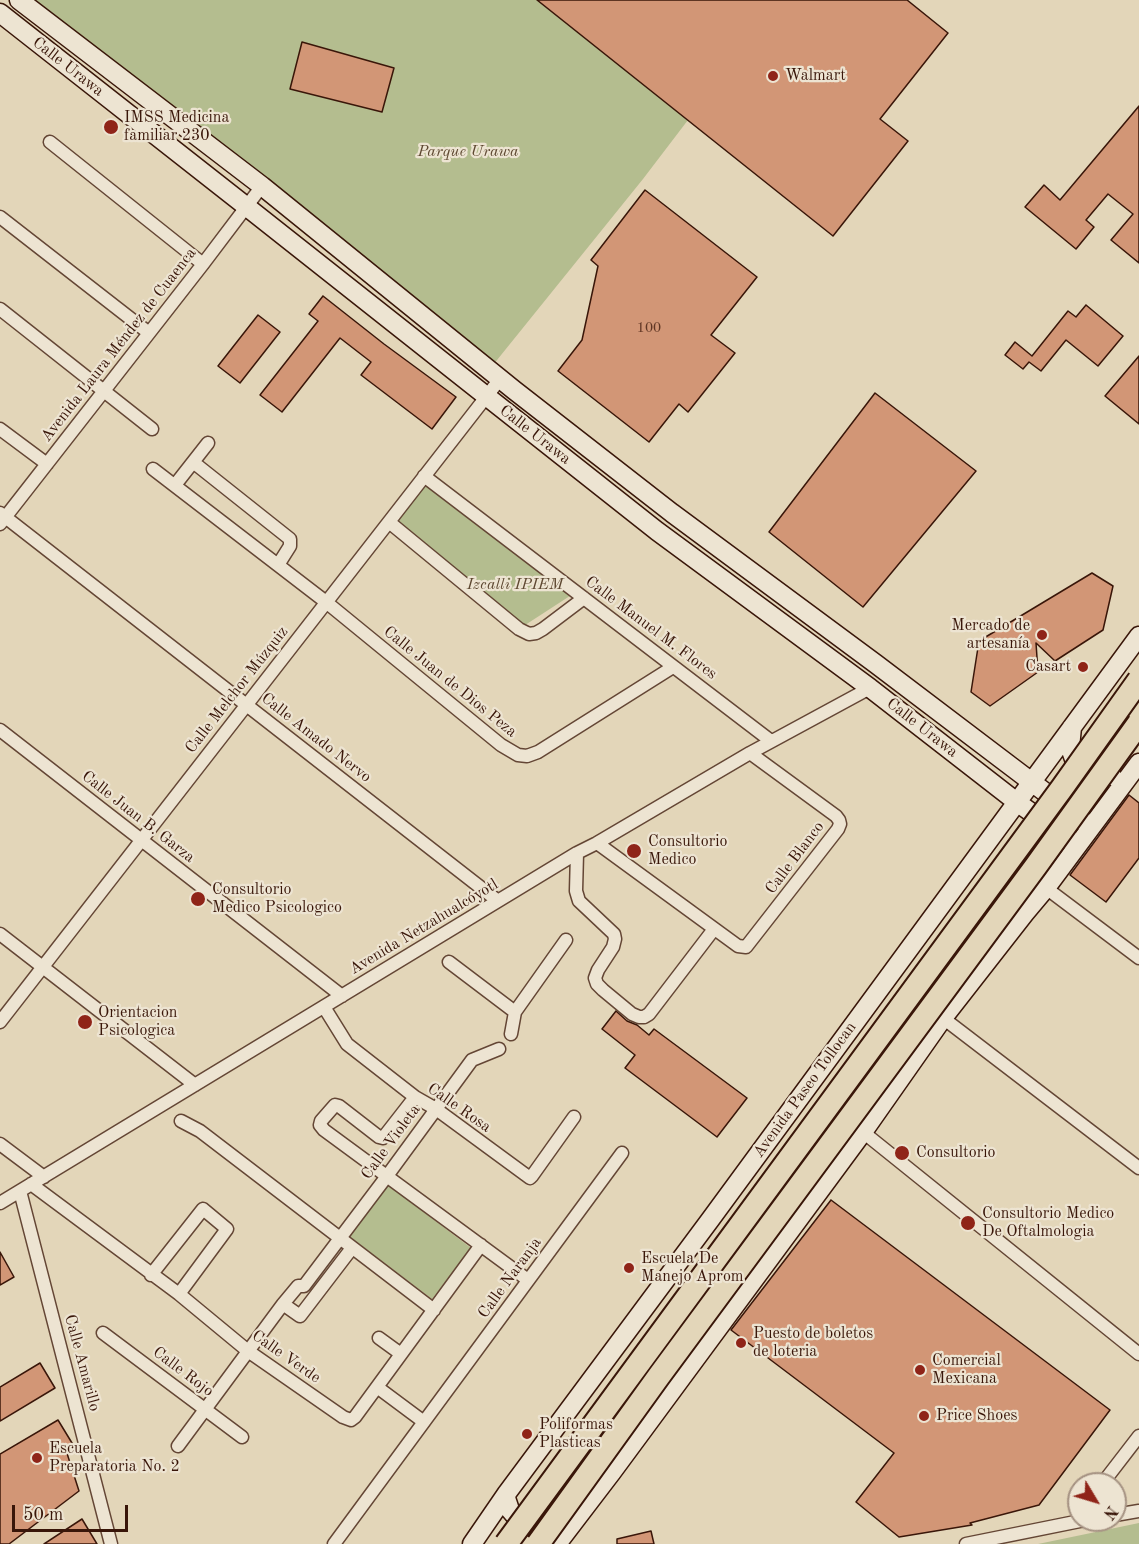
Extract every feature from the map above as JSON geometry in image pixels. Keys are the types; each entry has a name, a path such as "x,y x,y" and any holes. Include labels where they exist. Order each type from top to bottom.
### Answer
{"highway":[{"name":"Avenida Paseo Tollocan","path":"506,1544 1139,680"},
{"path":"537,1544 1139,723"}],"main road":[{"path":"6,18 23,3"},
{"name":"Calle Urawa","path":"23,3 262,186 500,379 683,522 876,664 1091,827"},
{"name":"Calle Urawa","path":"6,18 670,541 870,687 1018,803 1077,845"},
{"name":"Avenida Paseo Tollocan","path":"472,1544 507,1493 1139,636"},
{"path":"1073,725 1070,748 1074,759 1086,771 1111,777 1128,773 1138,767"},
{"path":"557,1544 944,1018 1138,767"},
{"path":"966,871 976,861 1004,869 1018,884 1025,903 1025,913"},
{"path":"507,1493 508,1504 513,1514 528,1524 543,1529 564,1526 574,1521"}],"street":[{"path":"50,142 203,264"},
{"name":"Avenida Laura Méndez de Cuaenca","path":"2,518 104,391 262,186"},
{"path":"0,217 149,333"},
{"path":"0,309 152,429"},
{"name":"Calle Melchor Múzquiz","path":"0,1022 500,379"},
{"path":"0,429 46,465"},
{"path":"175,485 208,443"},
{"path":"193,462 290,539 290,546 278,565"},
{"name":"Calle Juan de Dios Peza","path":"153,469 326,602 501,745 518,755 527,756 538,752 673,667"},
{"name":"Calle Manuel M. Flores","path":"424,476 771,741"},
{"name":"Calle Amado Nervo","path":"2,518 498,901"},
{"path":"388,522 519,629 529,634 543,629 584,598"},
{"name":"Avenida Netzahualcóyotl","path":"0,1203 577,853 771,741 870,687"},
{"name":"Calle Juan B. Garza","path":"0,730 342,996"},
{"name":"Calle Blanco","path":"714,929 738,946 746,947 750,944 840,824 836,816 750,753"},
{"path":"577,853 576,891 579,901 609,928 615,939 613,947 598,970 595,978 597,984 632,1014 644,1017 649,1014 714,929 597,843"},
{"path":"1046,888 1139,958"},
{"path":"0,934 195,1085"},
{"path":"511,1034 515,1012 566,940"},
{"path":"449,962 515,1012"},
{"name":"Calle Rosa","path":"324,1006 347,1044 415,1097 436,1109 530,1178 574,1117"},
{"path":"944,1018 1139,1168"},
{"name":"Calle Violeta","path":"178,1446 283,1304 298,1286 304,1286 472,1060 499,1049"},
{"path":"415,1097 383,1138 335,1105 320,1125 528,1280"},
{"path":"181,1121 200,1131 434,1310"},
{"path":"862,1132 1139,1354"},
{"path":"0,1144 44,1177"},
{"name":"Calle Naranja","path":"334,1544 622,1153"},
{"name":"Calle Verde","path":"31,1184 179,1294 248,1351 343,1417 351,1420 481,1245"},
{"name":"Calle Amarillo","path":"20,1191 111,1544"},
{"path":"151,1275 203,1209 227,1229 179,1294"},
{"path":"283,1304 300,1316 352,1248"},
{"name":"Calle Rojo","path":"103,1333 242,1437"},
{"path":"379,1338 401,1354"},
{"path":"377,1387 424,1422"},
{"path":"1111,1472 1139,1436"},
{"path":"966,1544 1067,1522"}],"green space":[{"name":"Parque Urawa","path":"28,0 537,0 688,120 493,365"},
{"name":"Izcalli IPIEM","path":"424,476 576,592 519,629 389,522"},
{"path":"388,1185 471,1248 432,1299 349,1236"},
{"path":"1139,1523 1139,1544 1038,1544 1096,1532 1127,1532 1127,1525"}],"building":[{"name":"Walmart","path":"537,0 907,0 948,33 880,119 908,141 833,236"},
{"path":"302,42 394,68 382,112 290,89"},
{"path":"1139,106 1139,263 1111,240 1133,214 1108,194 1086,220 1094,227 1076,249 1025,207 1044,185 1060,200"},
{"path":"645,190 757,277 711,335 735,353 688,412 679,404 649,442 558,371 582,340 598,266 591,260"},
{"path":"323,296 456,397 432,429 361,375 371,362 340,338 282,412 260,395 318,321 309,314"},
{"path":"1086,305 1123,336 1098,366 1066,340 1041,371 1029,362 1023,369 1005,355 1015,342 1032,356 1068,311 1076,317"},
{"path":"258,315 280,332 240,383 218,366"},
{"path":"1139,356 1139,424 1105,396"},
{"path":"875,393 976,471 863,607 769,532"},
{"name":"Mercado de artesanía","path":"1092,573 1113,586 1103,630 1055,661 1036,643 1038,672 990,706 971,692 979,641"},
{"path":"1129,795 1139,803 1139,858 1106,902 1070,875"},
{"path":"616,1011 649,1035 654,1029 747,1098 717,1137 625,1068 635,1055 602,1029"},
{"name":"Comercial Mexicana","path":"831,1200 1110,1410 1039,1505 970,1523 972,1525 899,1537 856,1502 894,1453 731,1330"},
{"path":"0,1252 14,1277 0,1285"},
{"path":"40,1363 55,1388 0,1421 0,1387"},
{"path":"58,1420 72,1443 65,1447 79,1491 9,1544 0,1544 0,1454"},
{"path":"82,1519 97,1544 44,1544"},
{"path":"651,1531 654,1544 617,1544 617,1539"}],"place":[{"name":"Walmart","path":"773,76"},
{"name":"IMSS Medicina familiar 230","path":"111,127"},
{"name":"Mercado de artesanía","path":"1042,635"},
{"name":"Casart","path":"1083,667"},
{"name":"Consultorio Medico","path":"634,851"},
{"name":"Consultorio Medico Psicologico","path":"198,899"},
{"name":"Orientacion Psicologica","path":"85,1022"},
{"name":"Consultorio","path":"902,1153"},
{"name":"Consultorio Medico De Oftalmologia","path":"968,1223"},
{"name":"Escuela De Manejo Aprom","path":"629,1268"},
{"name":"Puesto de boletos de loteria","path":"741,1343"},
{"name":"Comercial Mexicana","path":"920,1370"},
{"name":"Price Shoes","path":"924,1416"},
{"name":"Poliformas Plasticas","path":"527,1434"},
{"name":"Escuela Preparatoria No. 2","path":"37,1458"}]}
